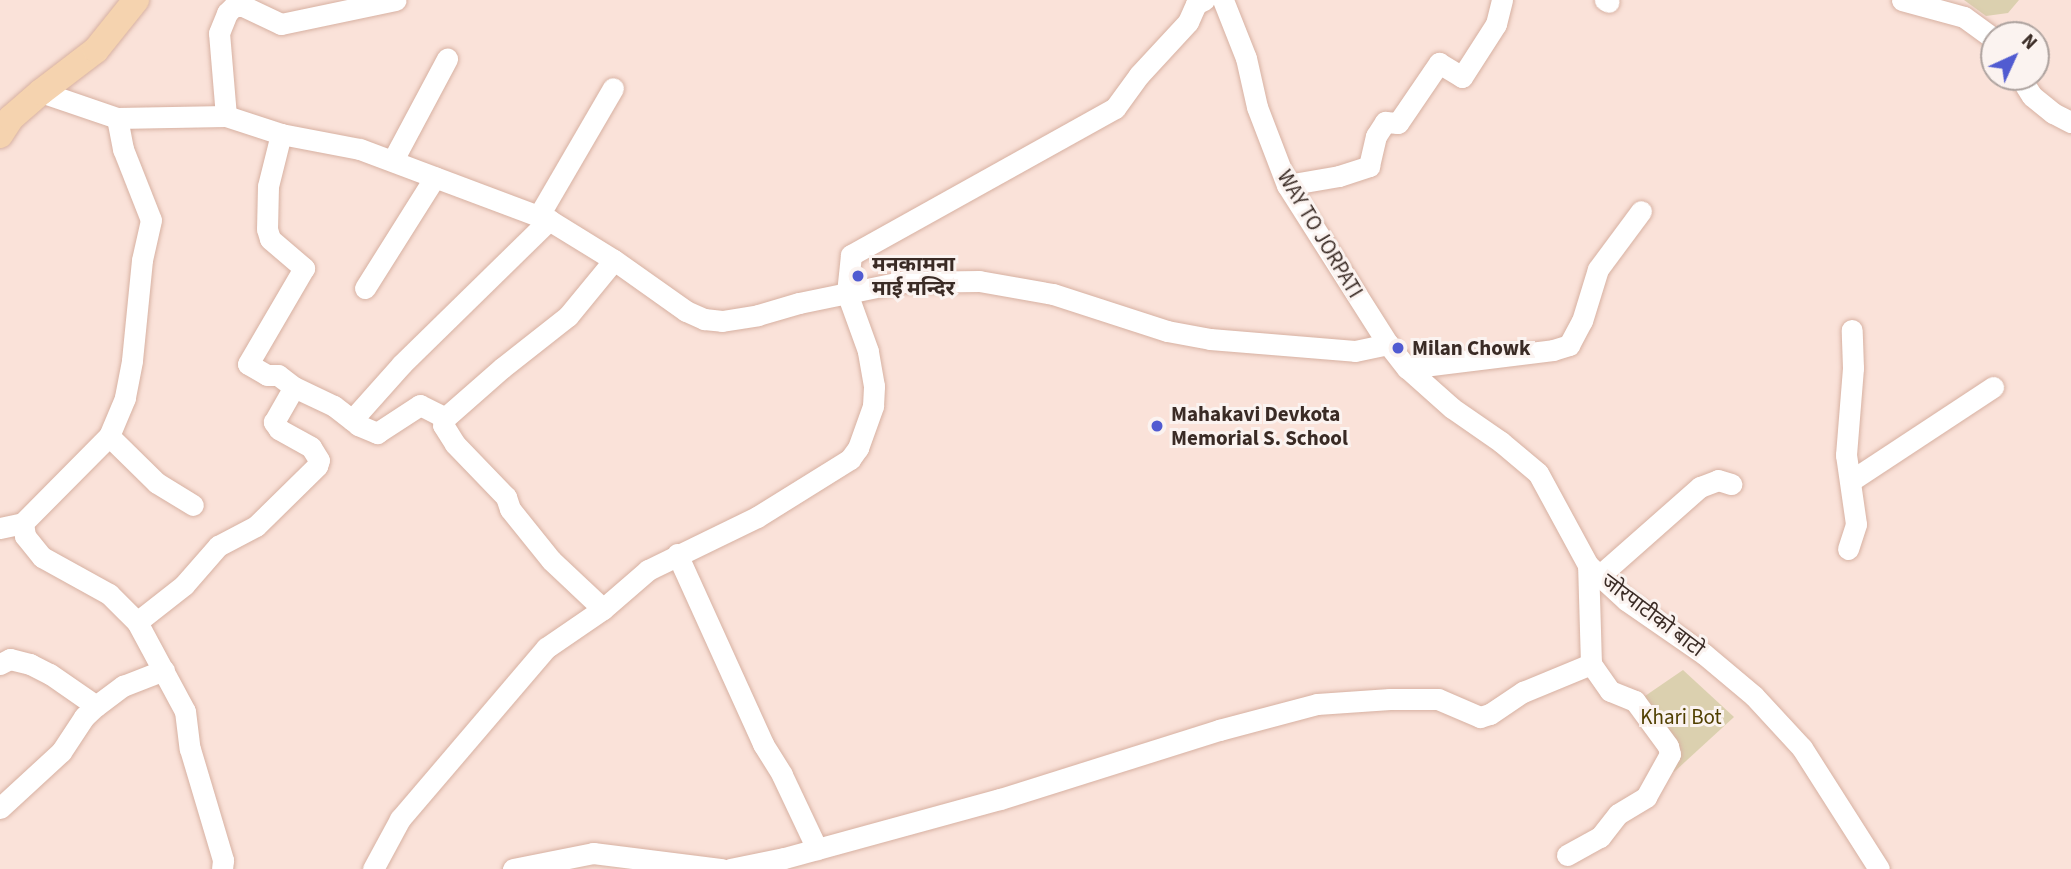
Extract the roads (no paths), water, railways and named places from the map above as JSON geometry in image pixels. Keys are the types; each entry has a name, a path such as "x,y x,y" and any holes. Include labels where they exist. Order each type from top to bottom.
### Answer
{"main road":[{"path":"4,123 96,50 136,0"}],"street":[{"path":"226,116 219,33 227,13 234,6 243,6 281,24 396,0"},
{"path":"378,868 400,820 546,649 603,609 648,570 757,517 850,459 858,448 873,406 874,386 867,351 847,293 851,256 1115,108 1139,75 1188,22 1196,4 1204,0"},
{"name":"WAY TO JORPATI","path":"1223,0 1246,58 1257,107 1287,185 1388,344"},
{"path":"1287,185 1339,176 1369,166 1376,136 1385,122 1398,123 1439,62 1462,77 1496,24 1502,0"},
{"path":"1902,0 1964,17 1980,29"},
{"path":"393,160 447,59"},
{"path":"352,420 543,218 613,88"},
{"path":"2029,91 2053,113 2071,122"},
{"path":"41,92 117,118 226,116 281,134 360,149 393,160 543,218 614,260 686,312 704,319 722,321 758,315 901,282 979,281 1053,294 1167,331 1210,339 1355,351 1388,344"},
{"path":"0,528 23,523 109,436 125,398 132,361 142,260 151,220 123,149 117,118"},
{"path":"281,134 268,186 267,229 270,239 304,268 248,362 267,374 278,375 294,387 334,406 352,420 377,432 420,405 445,418"},
{"path":"365,288 435,177"},
{"path":"1408,368 1553,350 1569,345 1582,321 1598,269 1641,211"},
{"path":"603,609 551,559 510,509 506,497 455,444 443,425 445,418 568,316 614,260"},
{"path":"1848,549 1856,524 1852,480 1846,455 1853,368 1852,330"},
{"name":"जोरपाटीको बाटो","path":"1388,344 1408,368 1452,408 1501,442 1538,473 1594,571 1626,600 1704,654 1754,696 1802,748 1880,869"},
{"path":"137,622 184,585 218,545 256,526 317,466 318,460 311,447 279,429 274,422 294,387"},
{"path":"1852,480 1993,387"},
{"path":"109,436 157,483 193,505"},
{"path":"1567,855 1600,837 1618,814 1646,797 1670,754 1668,746 1635,701 1610,691 1591,664 1594,571 1700,487 1718,480 1731,484"},
{"path":"23,523 25,536 43,557 109,594 137,622 185,711 190,749 222,860 222,869"},
{"path":"677,554 757,732 782,775 817,849"},
{"path":"0,664 10,659 30,664 66,684 96,706"},
{"path":"730,869 817,849 1000,799 1219,730 1317,704 1438,699 1480,717 1490,714 1522,692 1591,664"},
{"path":"0,808 61,752 83,717 96,706 123,687 164,670"},
{"path":"513,869 593,853 722,869"}],"place":[{"name":"मनकामना माई मन्दिर","path":"858,276"},
{"name":"Milan Chowk","path":"1398,348"},
{"name":"Mahakavi Devkota Memorial S. School","path":"1157,426"}],"park label":[{"name":"Khari Bot","path":"1681,717"}]}
